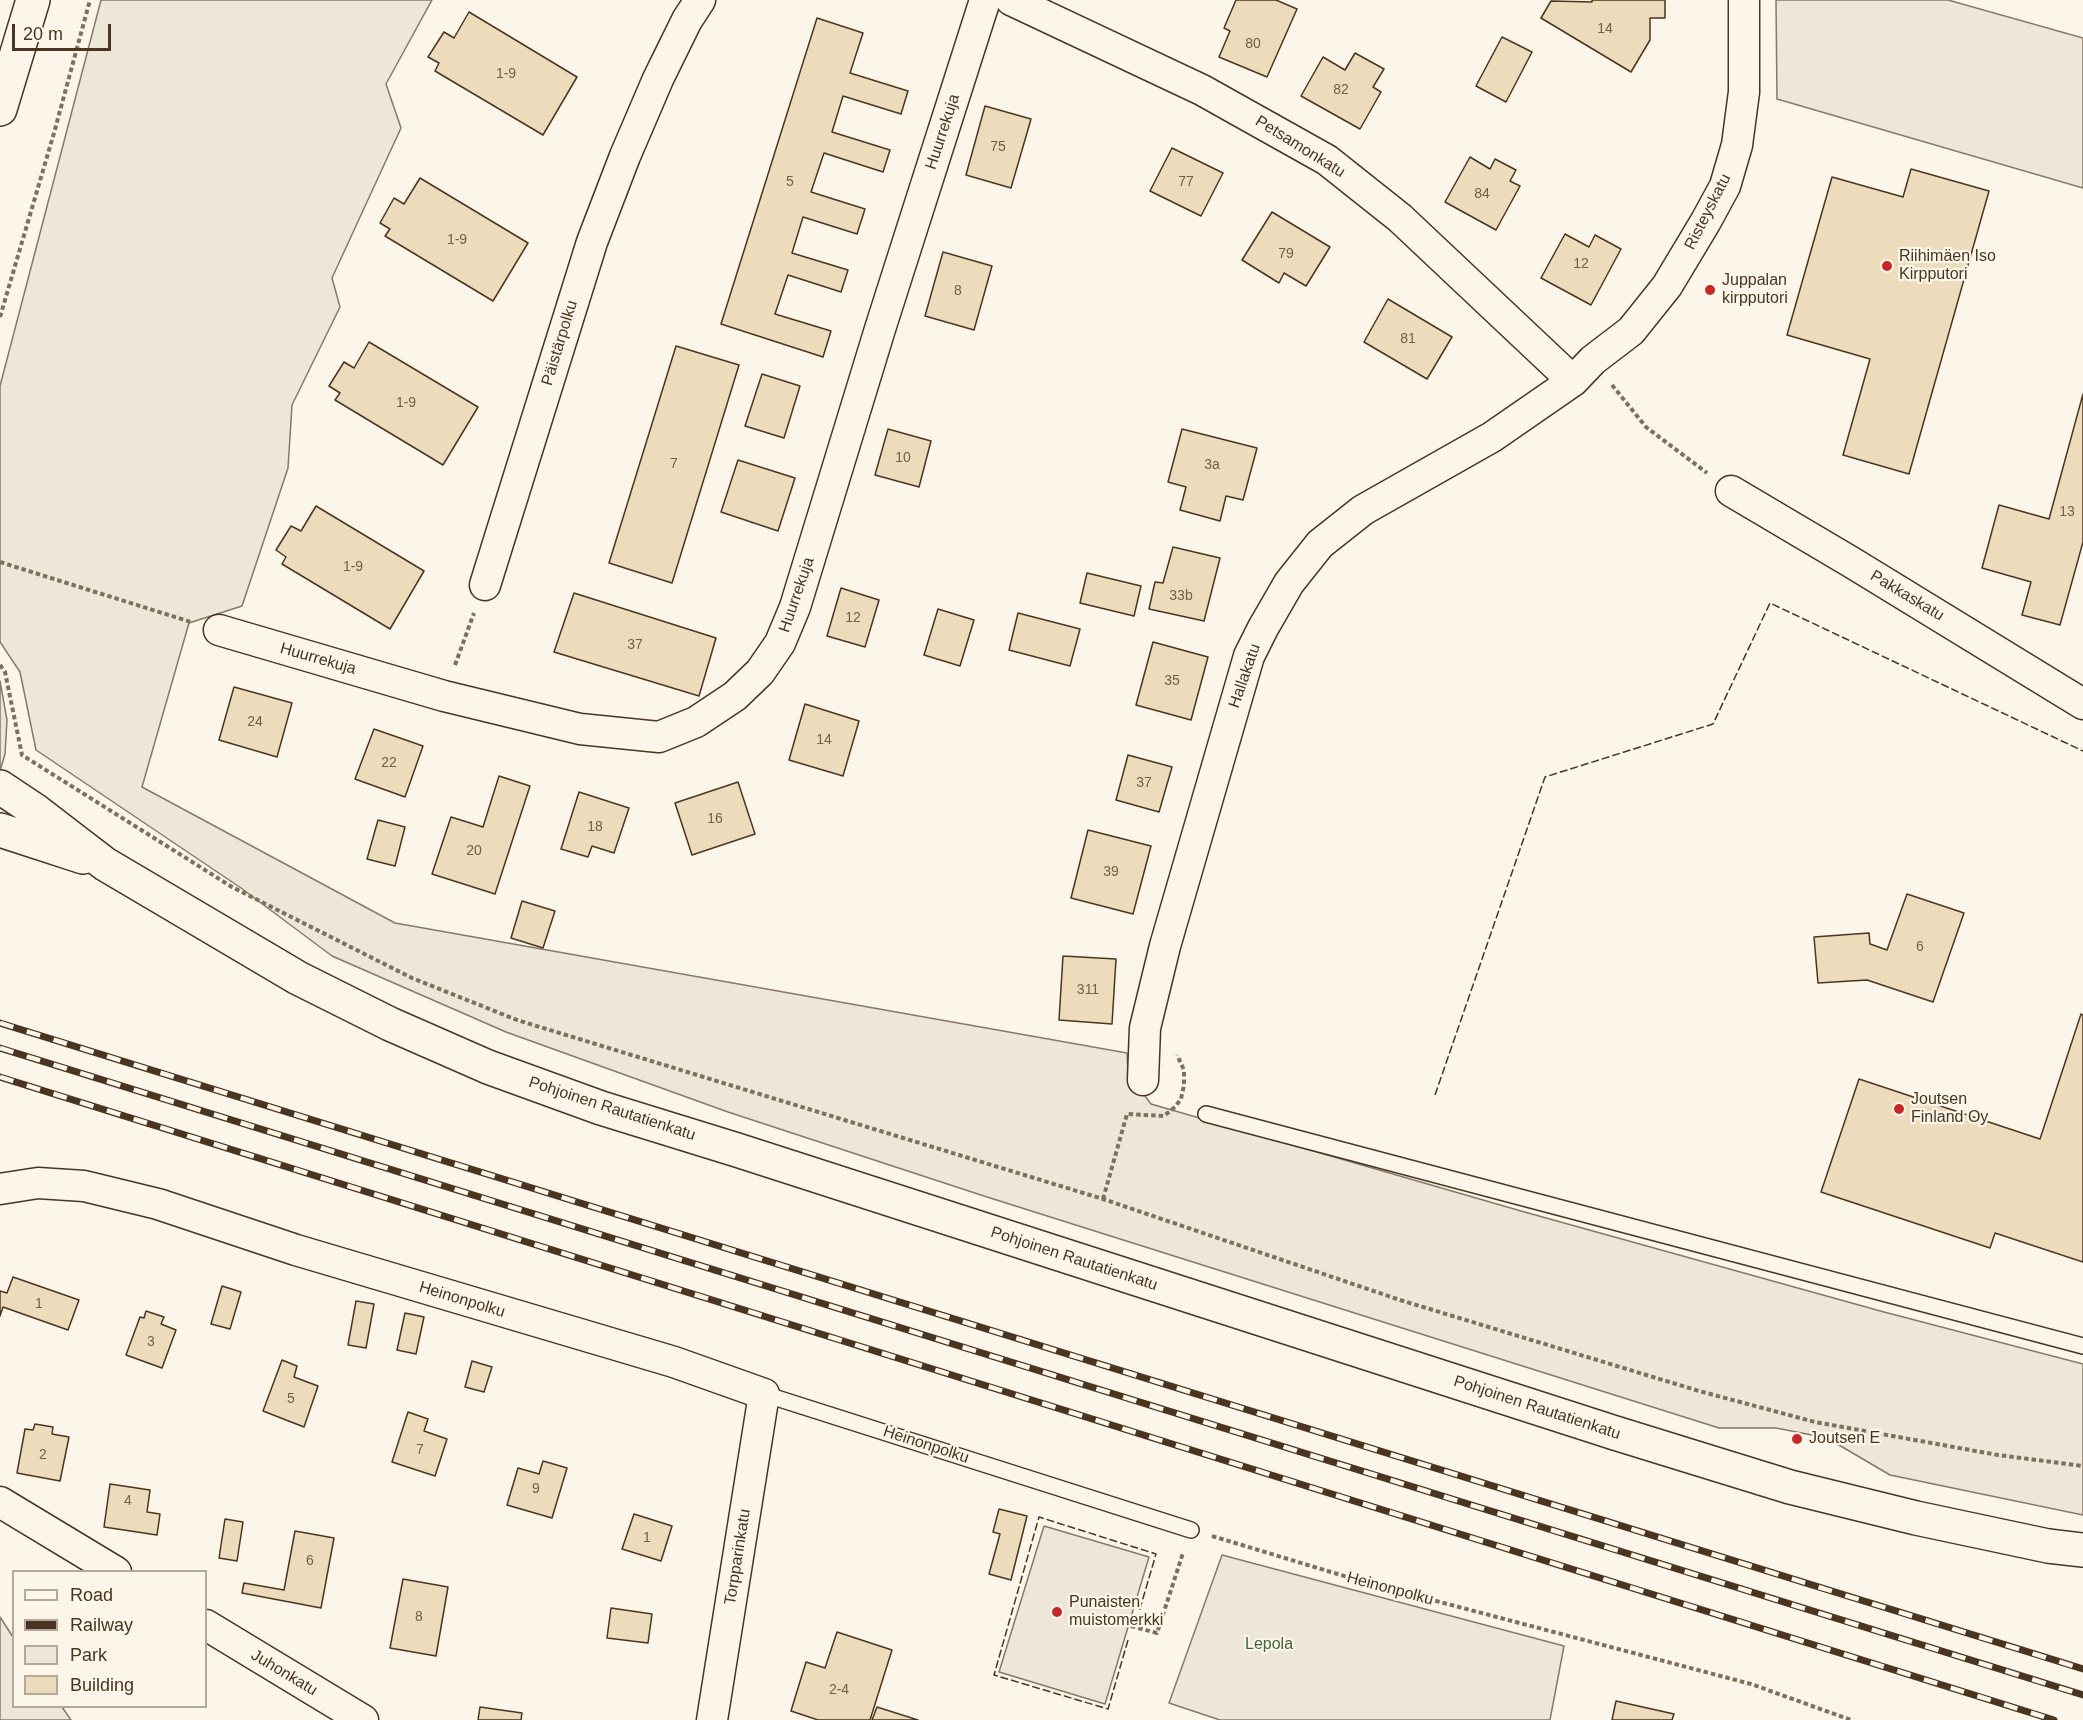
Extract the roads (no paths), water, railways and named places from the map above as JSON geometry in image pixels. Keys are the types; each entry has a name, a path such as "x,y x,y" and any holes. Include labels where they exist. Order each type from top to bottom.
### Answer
{"street":[{"path":"0,109 33,0"},
{"name":"Päistärpolku","path":"485,585 592,242 658,79 687,20 700,0"},
{"name":"Huurrekuja","path":"219,630 444,696 580,729 659,737 696,722 735,696 760,672 780,643 795,606 986,0"},
{"name":"Petsamonkatu","path":"1011,0 1202,90 1327,160 1400,218 1573,381"},
{"name":"Risteyskatu","path":"1573,381 1593,360 1631,331 1667,286 1725,186 1737,145 1744,92 1744,0"},
{"name":"Hallakatu","path":"1143,1080 1145,1028 1165,946 1249,656 1289,583 1320,544 1364,510 1492,437 1573,381"},
{"name":"Pakkaskatu","path":"1731,491 2083,704"},
{"name":"Pohjoinen Rautatienkatu","path":"0,787 36,811 105,864 298,978 390,1024 488,1067 601,1108 1790,1487 1927,1520 2048,1546 2083,1550"},
{"name":"Pohjoinen Rautatienkatu","path":"0,830 105,864"},
{"name":"Heinonpolku","path":"0,1190 38,1183 84,1186 158,1204 296,1250 674,1362 764,1394"},
{"name":"Torpparinkatu","path":"716,1719 764,1394"},
{"path":"0,1502 113,1570"},
{"name":"Juhonkatu","path":"207,1626 363,1720"}],"lane":[{"path":"1206,1114 2083,1346"},
{"name":"Heinonpolku","path":"764,1394 1191,1530"}],"railway":[{"path":"0,1023 2083,1669"},
{"path":"0,1048 2083,1695"},
{"path":"0,1077 2054,1720"}],"place":[{"name":"Riihimäen Iso Kirpputori","path":"1887,266"},
{"name":"Juppalan kirpputori","path":"1710,290"},
{"name":"Joutsen Finland Oy","path":"1899,1109"},
{"name":"Joutsen E","path":"1797,1439"},
{"name":"Punaisten muistomerkki","path":"1057,1612"}],"park label":[{"name":"Lepola","path":"1269,1645"}]}
